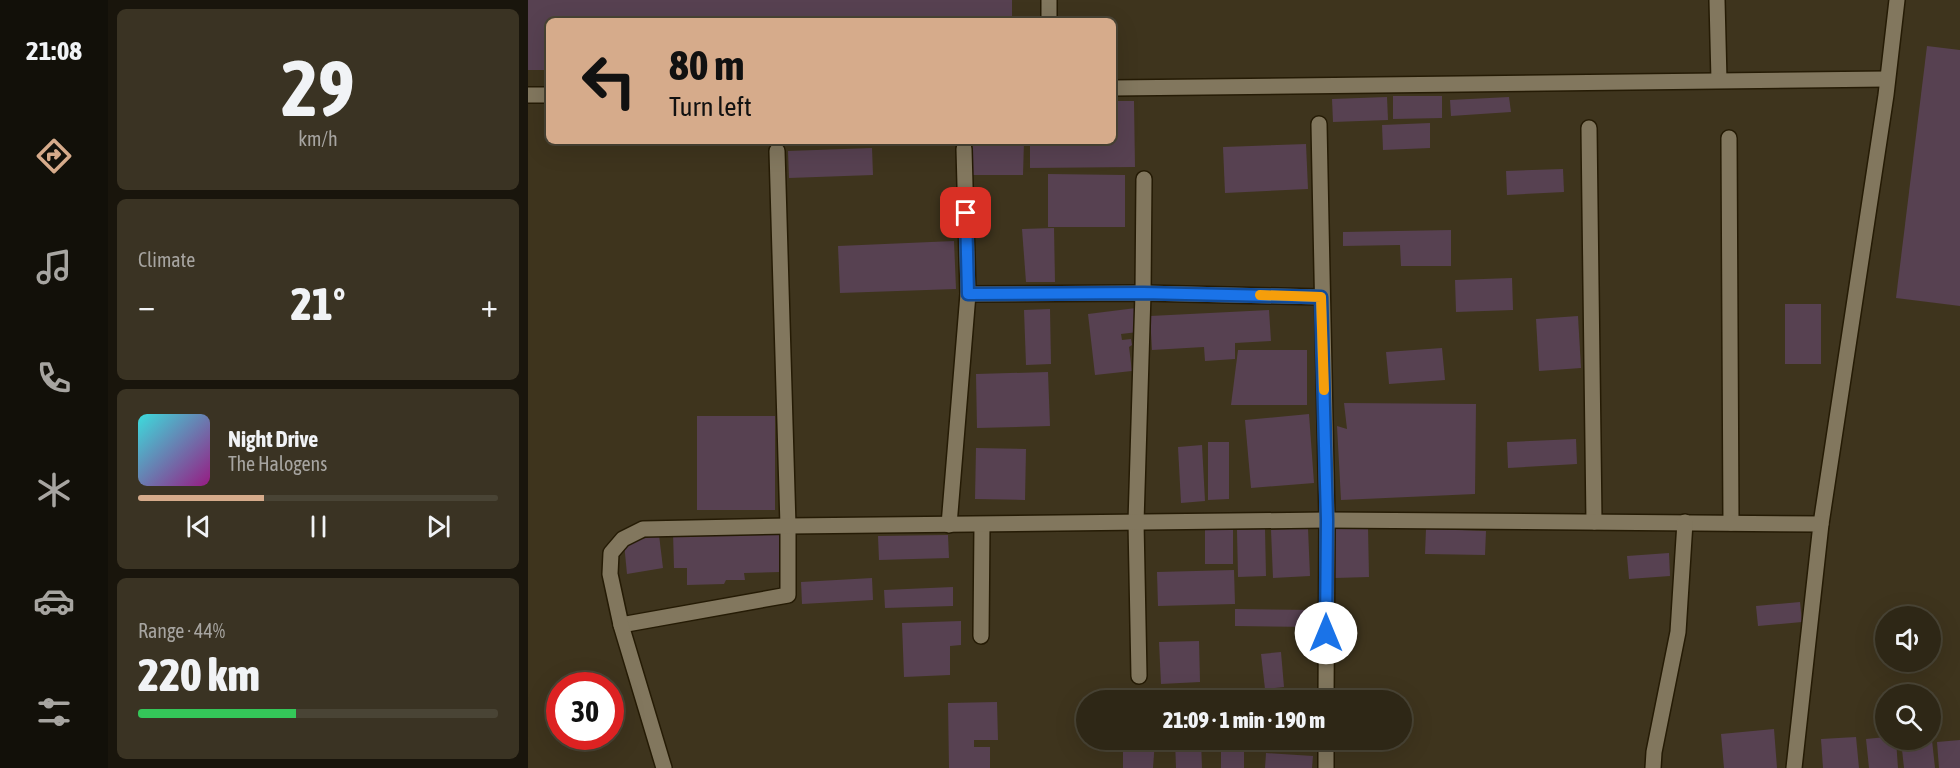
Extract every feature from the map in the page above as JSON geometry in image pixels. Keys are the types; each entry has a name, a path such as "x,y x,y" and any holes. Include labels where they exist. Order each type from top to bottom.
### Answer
{"street":[{"path":"1049,0 1049,18"},
{"path":"1717,0 1719,80"},
{"path":"1794,768 1821,524 1897,0"},
{"path":"1116,88 1887,79"},
{"path":"528,95 546,95"},
{"path":"1319,124 1327,520 1326,690"},
{"path":"1589,128 1594,522"},
{"path":"1729,138 1731,523"},
{"path":"949,525 968,294 964,149"},
{"path":"621,625 788,596 777,151"},
{"path":"1139,676 1136,522 1144,179"},
{"path":"968,294 1143,293 1321,297"},
{"path":"663,768 621,625 610,574 611,553 622,539 643,529 788,525 1327,520 1821,524"},
{"path":"1653,768 1654,752 1678,632 1685,522"},
{"path":"981,636 982,525"},
{"path":"1326,750 1326,768"}],"building":[{"path":"528,0 1012,0 1012,18 546,18 546,70 528,70"},
{"path":"1927,46 1960,50 1960,306 1896,298"},
{"path":"1393,96 1442,96 1442,118 1393,119"},
{"path":"1387,97 1388,120 1333,122 1332,99"},
{"path":"1509,97 1511,112 1451,116 1450,100"},
{"path":"1116,101 1134,101 1135,167 1030,168 1030,144 1116,144"},
{"path":"1430,123 1430,148 1383,150 1382,125"},
{"path":"973,144 1024,144 1023,175 973,175"},
{"path":"1306,144 1308,189 1225,193 1223,147"},
{"path":"872,148 873,175 789,178 788,151"},
{"path":"1563,169 1564,192 1507,195 1506,171"},
{"path":"1048,174 1125,175 1125,227 1048,227"},
{"path":"1054,228 1055,282 1026,282 1022,229"},
{"path":"1451,230 1451,266 1401,266 1400,245 1343,246 1343,232"},
{"path":"954,241 956,289 840,293 838,246"},
{"path":"1512,278 1513,310 1456,312 1455,280"},
{"path":"1785,304 1821,304 1821,364 1785,364"},
{"path":"1136,308 1138,332 1121,334 1122,340 1131,339 1132,345 1129,347 1132,371 1095,375 1088,314"},
{"path":"1050,309 1051,364 1026,365 1024,310"},
{"path":"1269,310 1271,341 1235,343 1235,359 1205,361 1204,347 1152,350 1150,316"},
{"path":"1578,316 1581,368 1539,371 1536,319"},
{"path":"1442,348 1445,380 1389,384 1386,352"},
{"path":"1238,350 1307,350 1307,405 1231,405"},
{"path":"1048,372 1050,426 977,428 976,374"},
{"path":"1344,403 1476,404 1475,494 1341,500 1337,426 1347,429"},
{"path":"1309,414 1314,483 1251,488 1245,420"},
{"path":"697,416 775,416 775,510 697,510"},
{"path":"1576,439 1577,464 1508,468 1507,442"},
{"path":"1208,442 1229,442 1229,499 1208,500"},
{"path":"1202,445 1205,501 1181,503 1178,447"},
{"path":"976,448 1026,449 1025,500 975,499"},
{"path":"1335,527 1368,527 1369,577 1335,578"},
{"path":"1205,528 1233,529 1233,564 1205,564"},
{"path":"1308,528 1310,576 1273,578 1271,530"},
{"path":"1265,529 1266,576 1238,577 1237,530"},
{"path":"1426,529 1486,531 1485,555 1425,554"},
{"path":"779,530 780,572 744,573 745,580 726,580 724,584 687,585 687,568 674,568 673,532"},
{"path":"659,535 663,568 627,574 624,543"},
{"path":"948,535 949,558 879,560 878,536"},
{"path":"1669,553 1670,576 1629,579 1627,556"},
{"path":"1234,570 1235,604 1158,606 1157,572"},
{"path":"872,578 873,600 802,604 801,582"},
{"path":"953,587 953,606 885,608 884,590"},
{"path":"1800,602 1802,622 1758,626 1756,606"},
{"path":"1235,609 1313,610 1313,627 1235,626"},
{"path":"961,621 961,645 950,646 950,675 904,677 902,623"},
{"path":"1199,641 1200,682 1161,684 1159,642"},
{"path":"1281,652 1284,687 1265,689 1261,654"},
{"path":"997,702 998,740 974,740 974,747 990,747 990,768 949,768 948,703"},
{"path":"1774,729 1777,768 1724,768 1721,734"},
{"path":"1856,737 1859,768 1823,768 1821,739"},
{"path":"1875,738 1875,750 1897,750 1898,768 1869,768 1866,739"},
{"path":"1960,740 1960,768 1939,768 1938,750 1941,750 1941,742"},
{"path":"1123,750 1154,750 1153,768 1123,768"},
{"path":"1175,750 1201,750 1202,768 1176,768"},
{"path":"1221,750 1244,750 1244,768 1221,768"},
{"path":"1902,750 1933,750 1935,768 1904,768"},
{"path":"1266,753 1313,756 1312,768 1265,768"}],"slow traffic":[{"path":"1260,295 1321,297 1324,390"}],"route":[{"path":"966,213 968,294 1143,293 1321,297 1327,520 1326,633"}]}
